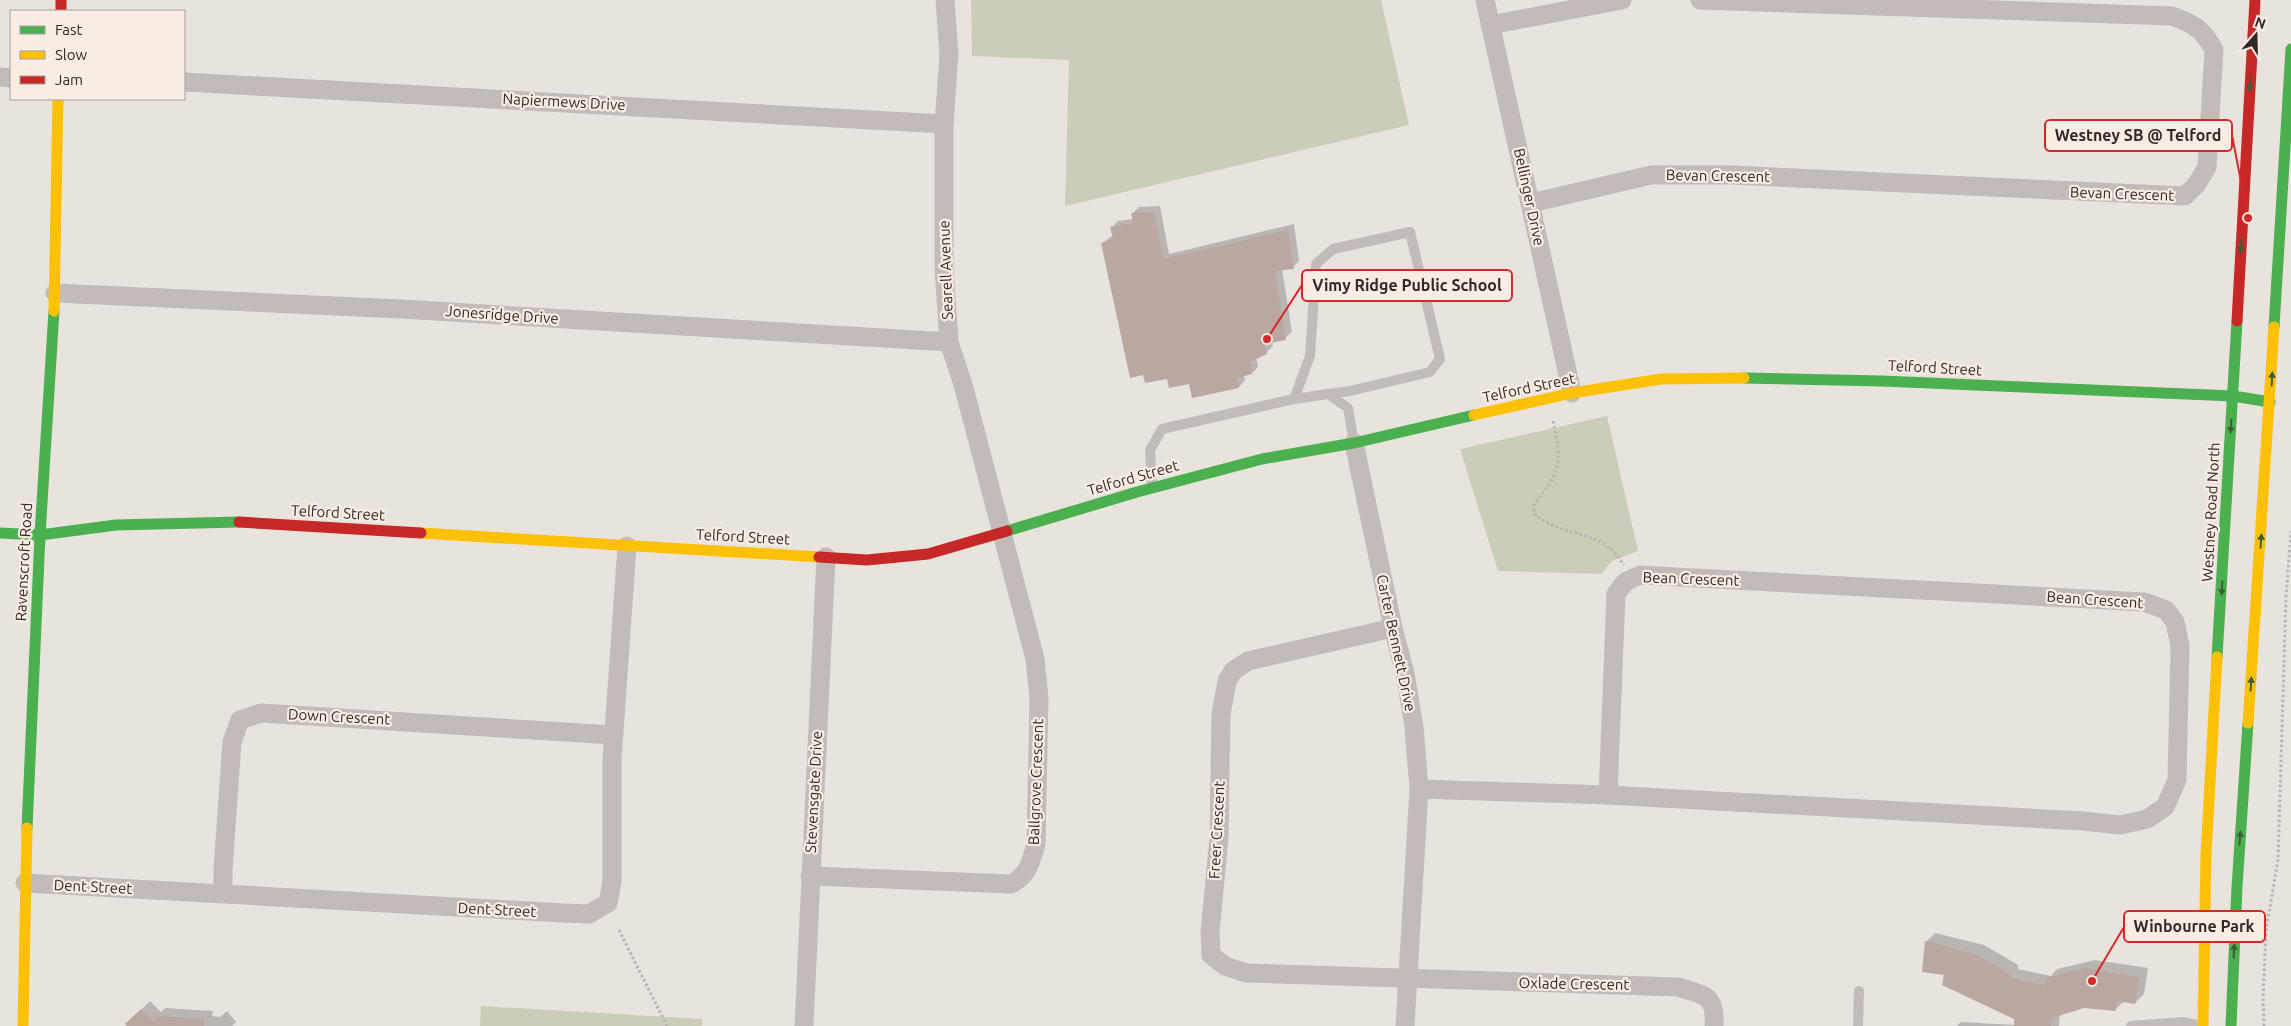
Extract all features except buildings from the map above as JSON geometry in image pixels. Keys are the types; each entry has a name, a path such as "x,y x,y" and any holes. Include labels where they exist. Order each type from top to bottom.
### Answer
{"street":[{"name":"Searell Avenue","path":"945,0 949,54 944,124 944,268 949,342 964,388 1002,534"},
{"name":"Bellinger Drive","path":"1486,0 1572,393"},
{"path":"1490,25 1622,0"},
{"name":"Bevan Crescent","path":"1531,203 1651,175 1730,175 2185,196 2196,185 2207,167 2214,50 2206,34 2192,23 2172,16 1700,0"},
{"name":"Westney Road North","path":"2203,1026 2206,855 2255,0"},
{"path":"2231,1026 2239,858 2270,402 2291,49"},
{"name":"Napiermews Drive","path":"185,82 944,124"},
{"name":"Ravenscroft Road","path":"23,1026 26,883 40,534 55,293 58,100"},
{"name":"Jonesridge Drive","path":"55,293 401,309 949,342"},
{"name":"Telford Street","path":"0,533 40,534 116,525 239,522 867,560 928,554 1002,534 1152,488 1262,459 1354,442 1572,393 1661,379 1707,376 1882,381 2233,396 2270,402"},
{"name":"Carter Bennett Drive","path":"1354,442 1393,628 1405,673 1414,728 1419,789 1405,1026"},
{"name":"Ballgrove Crescent","path":"810,876 1011,884 1020,879 1030,865 1036,844 1039,698 1035,659 1002,534"},
{"name":"Dent Street","path":"26,883 589,914 608,904 612,881 614,735 627,546"},
{"name":"Stevensgate Drive","path":"804,1026 826,557"},
{"name":"Bean Crescent","path":"1419,789 1608,795 2083,820 2120,825 2147,819 2165,806 2177,780 2180,646 2175,622 2166,610 2144,602 2134,601 1640,574 1626,582 1616,594 1608,795"},
{"name":"Freer Crescent","path":"1393,628 1248,661 1233,671 1227,681 1222,714 1219,838 1210,932 1211,955 1225,966 1246,973 1408,979"},
{"name":"Down Crescent","path":"223,893 222,869 232,742 240,720 261,713 614,735"},
{"name":"Oxlade Crescent","path":"1408,979 1678,986 1708,998 1715,1009 1714,1026"}],"lane":[{"path":"1152,488 1150,450 1162,429 1294,399 1350,391 1430,372 1440,359 1410,232 1333,249 1316,264 1310,356 1294,399"},
{"path":"1328,394 1348,408 1354,442"},
{"path":"1858,1026 1859,992"},
{"path":"2132,1026 2182,1022 2203,1026"}],"path":[{"path":"1553,421 1559,448 1559,466 1548,487 1534,504 1534,513 1542,521 1599,542 1613,550 1633,578"},
{"path":"2264,1026 2263,999 2266,931 2278,860 2286,597 2291,531"},
{"path":"619,930 667,1026"}],"green space":[{"path":"971,0 1381,0 1409,125 1065,206 1069,60 972,56"},
{"path":"1607,416 1638,551 1612,561 1601,574 1498,571 1460,449"},
{"path":"481,1006 702,1019 702,1026 480,1026"}],"traffic: fast":[{"path":"2274,327 2291,49"},
{"path":"27,828 40,535 54,311"},
{"path":"2217,657 2237,321"},
{"path":"1744,378 1882,381 2233,396 2270,402"},
{"path":"1007,531 1137,492 1262,459 1354,443 1474,415"},
{"path":"0,533 40,535 116,525 239,522"},
{"path":"2231,1026 2237,887 2248,723"}],"traffic: slow":[{"path":"54,311 58,100"},
{"path":"2248,723 2274,327"},
{"path":"1474,415 1572,393 1661,379 1744,378"},
{"path":"421,533 819,557"},
{"path":"2203,1026 2206,855 2217,657"},
{"path":"23,1026 27,828"}],"traffic: jam":[{"path":"61,0 61,10"},
{"path":"2237,321 2255,0"},
{"path":"239,522 421,533"},
{"path":"819,557 867,560 928,554 1007,531"}],"place":[{"name":"Westney SB @ Telford","path":"2248,218"},
{"name":"Vimy Ridge Public School","path":"1267,339"},
{"name":"Winbourne Park","path":"2092,981"}]}
